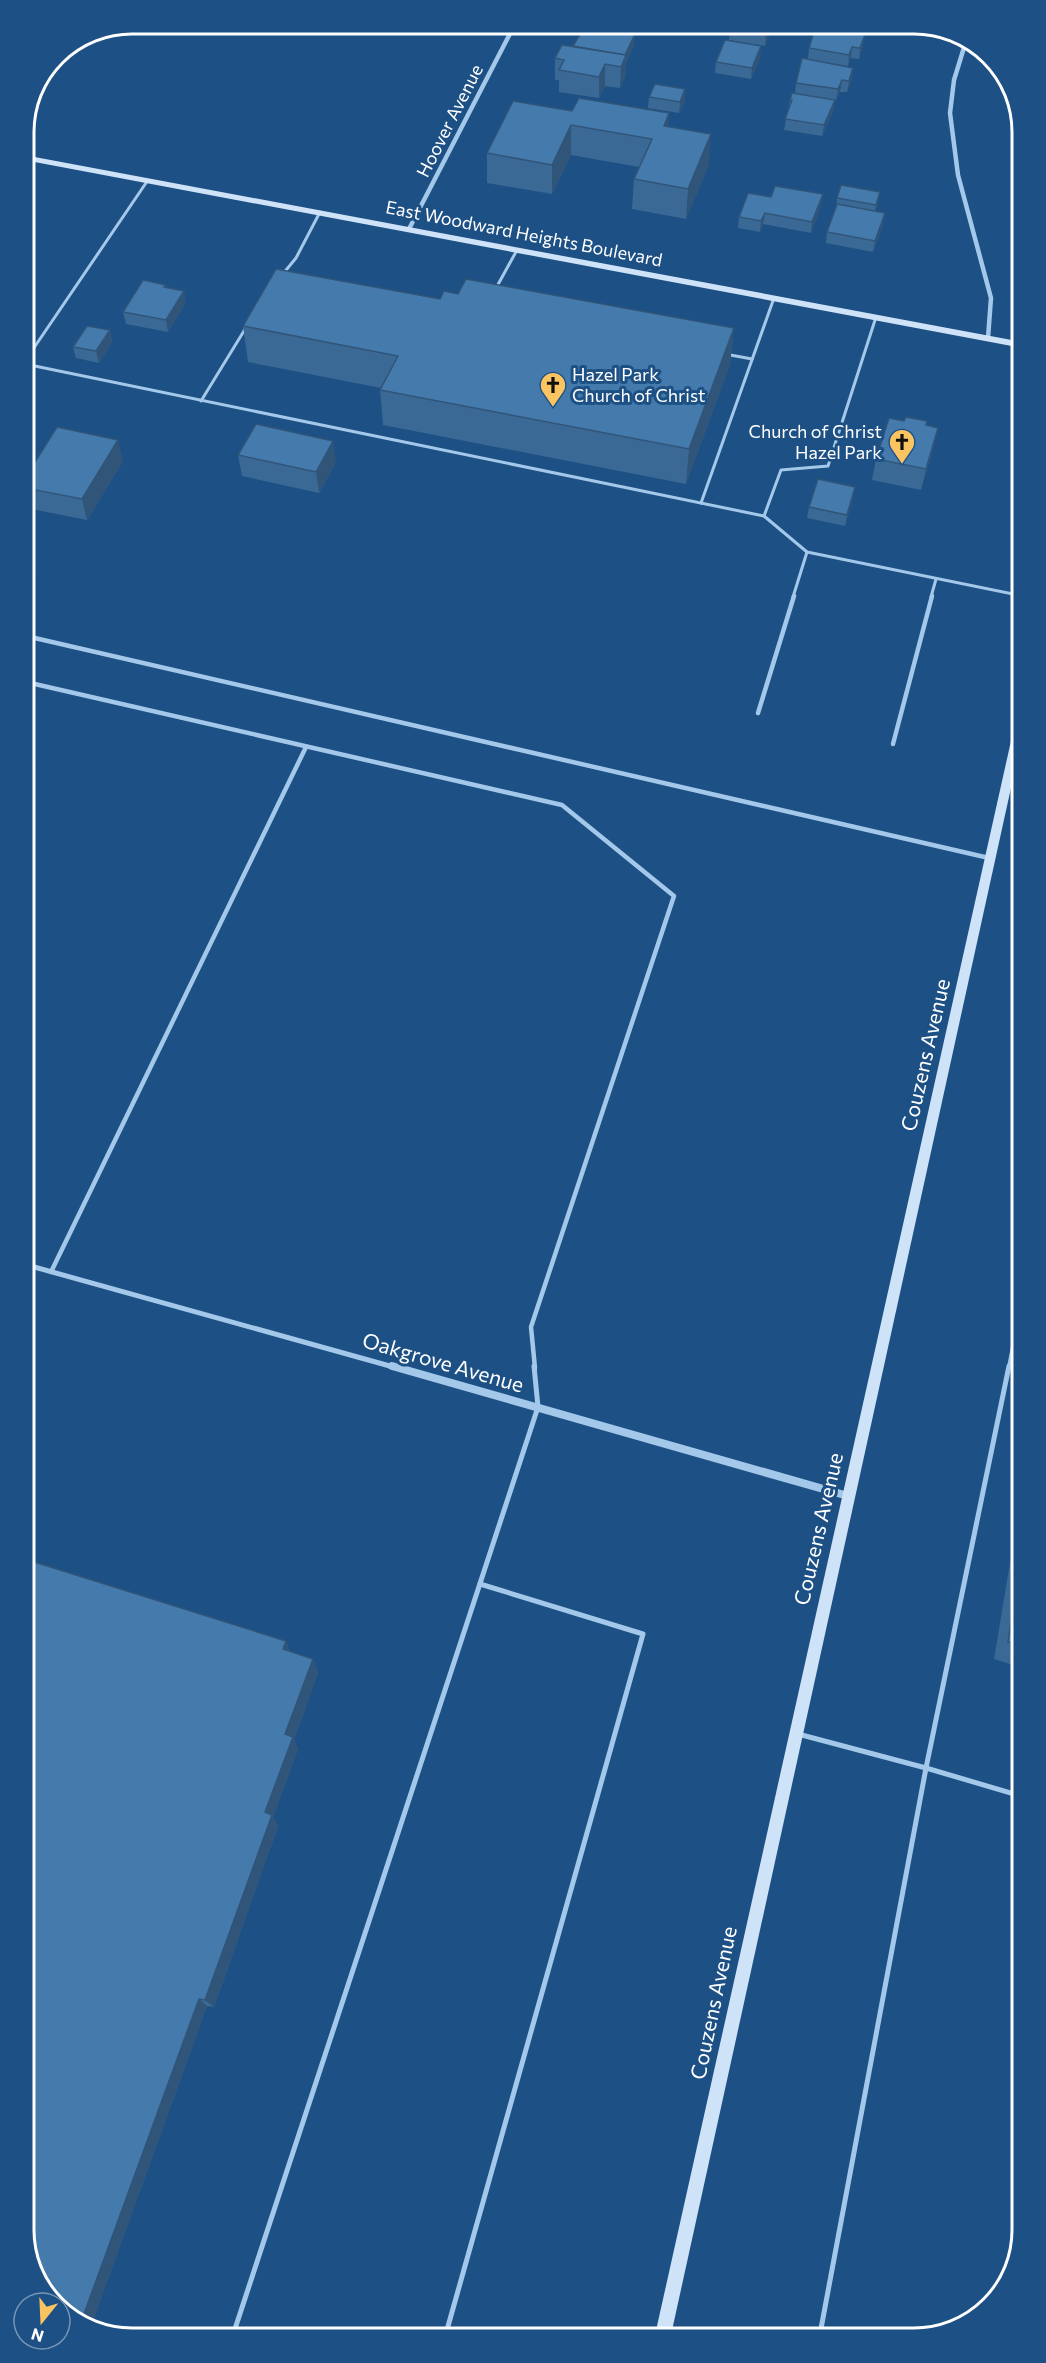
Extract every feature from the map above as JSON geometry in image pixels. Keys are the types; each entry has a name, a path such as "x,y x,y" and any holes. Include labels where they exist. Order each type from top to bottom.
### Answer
{"street":[{"name":"Hoover Avenue","path":"409,230 510,34"},
{"path":"964,48 954,80 950,112 958,175 991,298 988,338"},
{"name":"East Woodward Heights Boulevard","path":"35,159 1012,343"},
{"name":"Couzens Avenue","path":"665,2328 848,1496 1012,771"},
{"name":"Oakgrove Avenue","path":"34,1267 848,1496"}],"lane":[{"path":"35,348 148,180"},
{"path":"278,281 296,258 320,212"},
{"path":"493,294 517,250"},
{"path":"701,503 774,298"},
{"path":"764,516 782,470 828,466 876,317"},
{"path":"201,401 251,319"},
{"path":"724,353 752,359"},
{"path":"35,365 764,516 807,552 1012,594"},
{"path":"759,713 807,552"},
{"path":"893,744 936,579"},
{"path":"35,638 992,859"},
{"path":"35,684 562,805 674,896 531,1327 538,1407 235,2328"},
{"path":"51,1272 306,747"},
{"path":"821,2328 926,1768 1012,1356"},
{"path":"447,2328 642,1634 480,1584"},
{"path":"795,1734 1012,1793"}],"building":[{"path":"580,35 635,35 625,55 573,46"},
{"path":"813,35 865,35 860,48 852,47 849,55 809,48"},
{"path":"725,40 761,46 752,68 716,62"},
{"path":"562,45 626,55 621,67 605,64 599,77 559,70 564,60 555,58"},
{"path":"802,58 853,68 849,81 842,80 838,89 796,83"},
{"path":"655,84 685,89 680,102 649,97"},
{"path":"792,93 835,100 824,125 785,119 792,100 790,100"},
{"path":"579,98 669,113 664,126 711,134 688,189 634,179 652,139 571,125 552,165 487,153 513,101 572,111"},
{"path":"841,185 880,192 876,205 837,198"},
{"path":"775,186 823,194 812,222 765,213 761,221 739,217 748,193 771,197"},
{"path":"837,204 885,213 875,241 827,232"},
{"name":"Hazel Park Church of Christ","path":"276,269 440,299 444,291 458,294 466,279 734,328 689,449 380,390 398,356 243,326"},
{"path":"143,280 184,291 166,320 123,312"},
{"path":"87,326 110,330 96,351 73,347"},
{"path":"906,417 927,421 926,425 938,428 926,469 876,459 889,418 904,421"},
{"path":"256,424 333,441 316,472 238,455"},
{"path":"57,427 118,440 82,499 35,490 35,462"},
{"path":"818,479 855,487 847,515 809,507"},
{"path":"34,1562 286,1641 283,1649 313,1659 285,1734 293,1737 265,1812 272,1815 205,2000 199,1999 83,2315 72,2307 72,2291 56,2291 45,2274 35,2244 34,2231"},
{"path":"1012,1616 1012,1643 1008,1642"}],"place":[{"name":"Hazel Park Church of Christ","path":"553,408"},
{"name":"Church of Christ Hazel Park","path":"902,465"}]}
